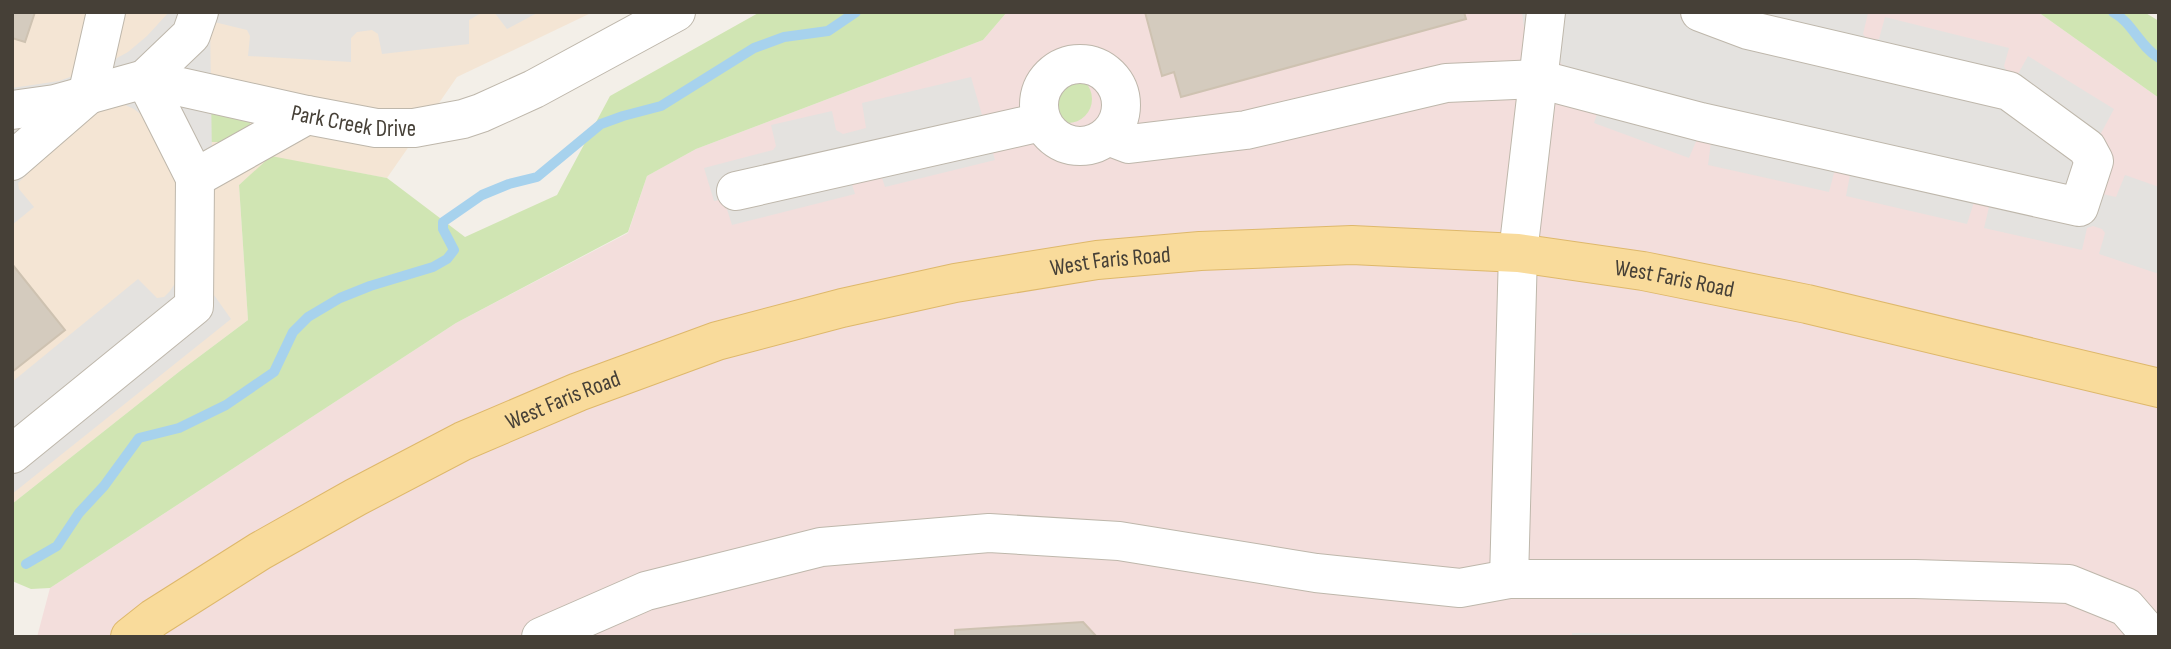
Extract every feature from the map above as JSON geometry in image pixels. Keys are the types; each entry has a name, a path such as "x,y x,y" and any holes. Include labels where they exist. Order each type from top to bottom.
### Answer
{"main road":[{"name":"West Faris Road","path":"130,637 154,618 260,551 463,441 578,392 717,341 842,307 955,282 1097,260 1200,251 1352,245 1518,253 1643,271 1807,304 2159,388"}],"street":[{"path":"12,161 87,96 106,12"},
{"path":"12,454 194,306 195,178 145,79 191,35 199,12"},
{"name":"Park Creek Drive","path":"12,110 55,104 145,79 376,128 414,128 463,119 534,89 676,12"},
{"path":"1509,579 1518,253 1546,12"},
{"path":"1108,136 1129,144 1246,130 1446,83 1538,79 1701,122 2079,207 2094,161 2087,148 2009,91 1748,30 1700,12"},
{"path":"1076,64 1101,69 1118,88 1121,114 1108,136 1084,147 1058,142 1041,122 1039,96 1052,74 1076,64"},
{"path":"195,178 307,115"},
{"path":"736,191 1041,122"},
{"path":"541,637 646,591 821,547 989,533 1119,541 1316,573 1460,588 1509,579 1916,579 2069,584 2126,607 2152,637"}],"shaded area":[{"path":"12,12 593,12 457,77 387,178 271,157 239,185 248,320 12,504"},
{"path":"169,12 483,12 469,20 469,44 382,54 378,34 372,30 357,32 351,38 351,62 248,56 250,36 247,30 210,21 214,295 231,319 12,494 12,382 138,279 157,298 164,297 178,279 176,173 144,117 123,104 67,114 30,171 18,183 19,189 34,207 12,225 12,88 59,81 106,64 128,52"},
{"path":"494,12 539,12 507,29"},
{"path":"1007,12 2038,12 2159,98 2159,637 37,637 50,588 456,323 628,233 647,176 696,149 983,40"},
{"path":"1522,12 1863,12 1868,13 1863,34 1867,39 1879,39 1885,17 2009,48 2004,66 2007,72 2018,74 2028,56 2114,109 2099,137 2098,193 2116,197 2125,175 2159,187 2159,274 2099,254 2105,233 2093,226 2087,228 2082,250 1984,228 1988,204 1974,202 1967,224 1846,196 1850,175 1837,170 1829,192 1708,165 1711,142 1697,139 1689,158 1594,123 1601,102 1524,28"},
{"path":"971,77 995,160 885,187 878,166 848,172 855,194 732,225 725,203 714,201 704,168 773,150 776,146 771,125 832,111 836,130 843,134 866,128 862,103"},
{"path":"1572,633 1882,637 1572,637"}],"green space":[{"path":"760,12 1007,12 983,40 696,149 647,176 628,232 456,323 50,588 31,589 12,581 12,504 248,320 239,185 271,156 387,178 465,237 557,195 610,96"},
{"path":"2038,12 2144,12 2159,21 2159,98"},
{"path":"1068,75 1085,82 1092,99 1085,116 1068,123 1051,116 1044,99 1051,82"},
{"path":"194,109 250,121 250,125 219,142 207,142"}],"building":[{"path":"12,12 35,12 25,42 12,38"},
{"path":"1145,12 1464,12 1466,19 1181,97 1174,72 1162,76"},
{"path":"12,264 65,330 12,372"},
{"path":"1083,622 1097,637 955,637 955,630"}],"waterway":[{"path":"26,564 57,546 79,513 104,486 139,438 179,428 226,405 274,372 293,332 308,317 340,298 433,267 447,259 454,250 443,229 443,222 482,195 537,177 601,124 661,106 754,48 784,37 828,31 856,12"},
{"path":"2113,12 2126,22 2146,47 2159,58"}]}
